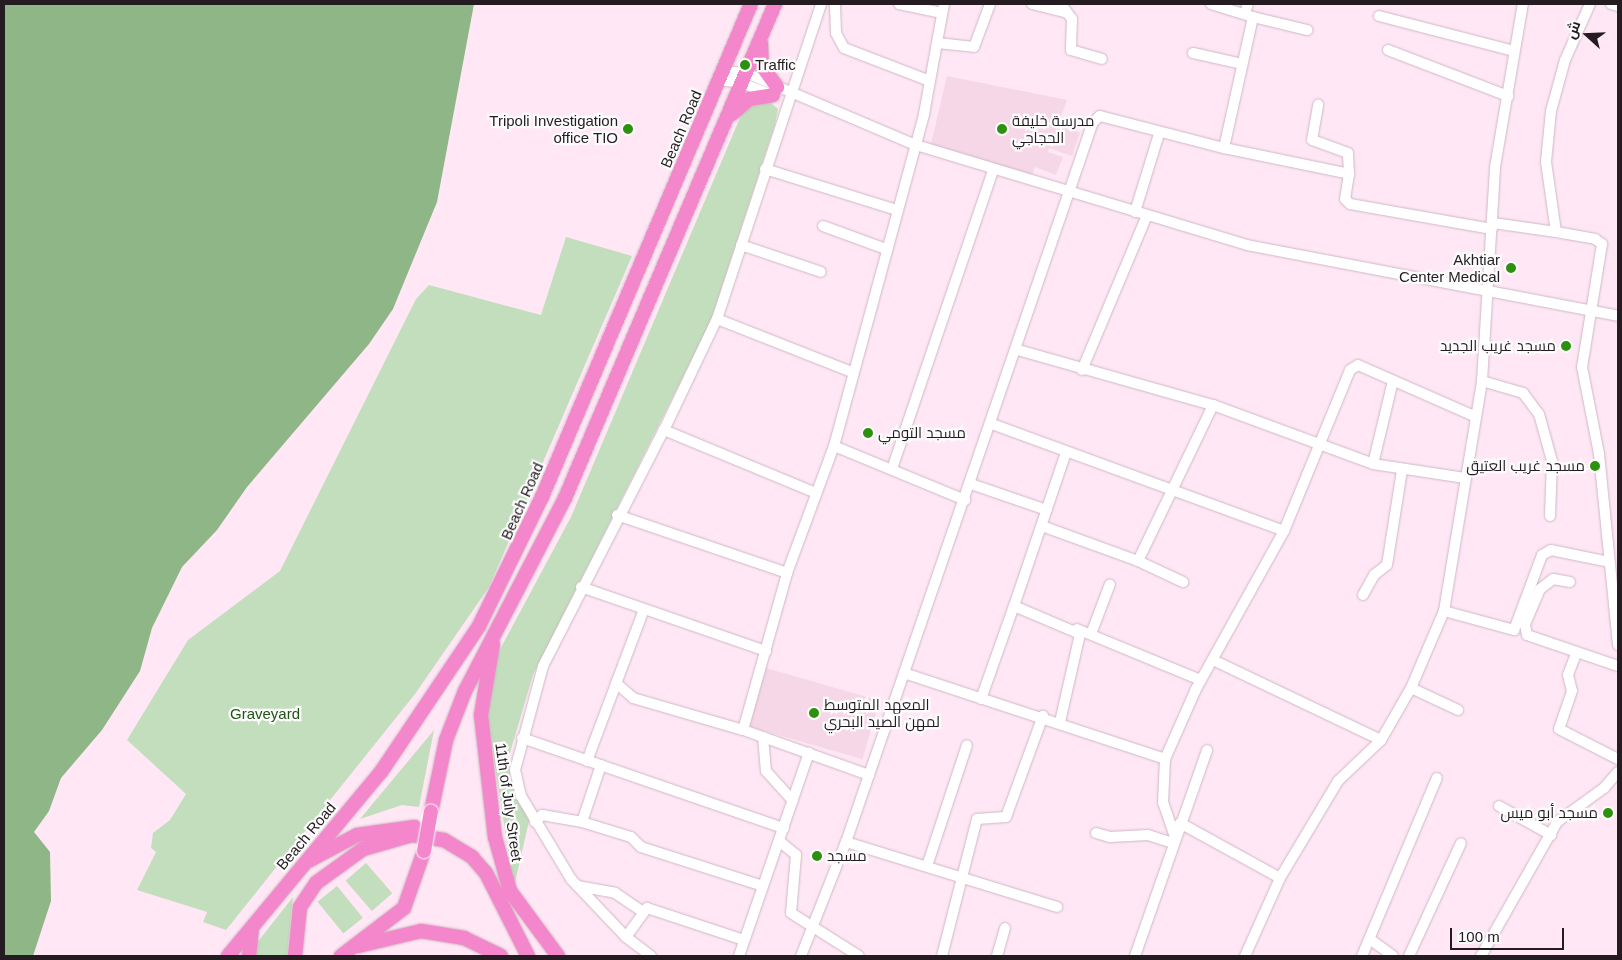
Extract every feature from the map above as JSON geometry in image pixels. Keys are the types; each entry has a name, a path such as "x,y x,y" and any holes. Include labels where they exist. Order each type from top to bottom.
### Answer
{"highway":[{"name":"Beach Road","path":"228,956 381,772 479,626 542,497 751,4"},
{"path":"341,956 358,946 404,908 424,851 431,812 455,715 565,498 775,4"},
{"path":"727,120 749,99 782,92 762,66 761,38"},
{"name":"11th of July Street","path":"494,637 481,715 495,838 510,891 558,956"},
{"path":"302,865 357,835 418,827 442,832 475,850 510,891"},
{"path":"295,956 300,907 316,883 363,849 412,835 444,840 472,858 486,873 528,956"},
{"path":"249,956 252,927"},
{"path":"358,946 421,931 464,938 500,956"}],"street":[{"path":"651,956 626,937 577,886 535,822 516,781 522,738 543,666 617,515 664,430 717,319 766,169 782,92 821,4"},
{"path":"835,4 836,33 844,48 930,81"},
{"path":"743,730 787,573 834,446 886,249 916,145 930,81 943,8 899,4"},
{"path":"937,43 974,46 990,4"},
{"path":"1032,4 1063,8 1072,19 1071,50 1102,60"},
{"path":"1211,4 1249,11 1307,30"},
{"path":"1245,956 1280,878 1338,781 1380,740 1412,688 1444,611 1474,416 1482,381 1490,291 1495,167 1523,4"},
{"path":"1556,232 1546,162 1551,110 1564,60 1590,4"},
{"path":"1611,4 1618,6"},
{"path":"1224,148 1242,64 1249,11"},
{"path":"1379,16 1514,51"},
{"path":"1388,50 1508,96"},
{"path":"1193,53 1242,64"},
{"path":"721,76 744,78 916,145 993,170 1147,216 1279,252 1618,316"},
{"path":"1318,105 1312,140 1348,153 1345,199 1350,204 1492,226 1556,232 1601,242 1589,311 1583,377 1599,454 1618,645"},
{"path":"801,956 846,842 1018,350 1096,116 1159,134 1348,174"},
{"path":"1135,212 1159,134"},
{"path":"766,169 897,210"},
{"path":"892,469 993,170"},
{"path":"1082,370 1147,216"},
{"path":"823,226 886,249"},
{"path":"741,245 821,272"},
{"path":"717,319 854,373"},
{"path":"1018,350 1082,370 1212,405 1372,464 1465,478"},
{"path":"1174,840 1163,803 1165,759 1201,680 1284,531 1316,444 1350,370 1358,365 1474,416"},
{"path":"1372,464 1393,380"},
{"path":"1482,381 1522,393 1539,414 1553,466 1550,516"},
{"path":"1138,561 1170,490 1212,405"},
{"path":"992,424 1284,531"},
{"path":"664,430 816,493"},
{"path":"834,446 965,500"},
{"path":"981,699 1066,452"},
{"path":"1363,595 1374,575 1387,565 1402,470"},
{"path":"970,484 1047,510"},
{"path":"617,515 787,573"},
{"path":"1042,526 1138,561 1183,582"},
{"path":"1444,611 1514,630 1542,555 1551,550 1609,562"},
{"path":"1570,582 1553,580 1540,589 1525,630 1531,639 1618,666"},
{"path":"1091,634 1110,584"},
{"path":"581,587 766,651"},
{"path":"1014,606 1091,634 1201,680"},
{"path":"587,761 644,609"},
{"path":"1060,722 1075,664 1080,634 1076,629"},
{"path":"1576,654 1568,675 1572,691 1559,728 1618,759"},
{"path":"1212,660 1380,740"},
{"path":"904,673 981,699 1043,716 1165,759"},
{"path":"616,683 633,698 743,730 868,775"},
{"path":"1412,688 1458,710"},
{"path":"942,956 977,819 1006,817 1043,716"},
{"path":"763,737 766,771 793,801"},
{"path":"522,738 784,828"},
{"path":"927,866 968,745"},
{"path":"1135,956 1207,750"},
{"path":"739,956 809,753"},
{"path":"582,822 601,765"},
{"path":"1481,956 1557,822 1618,772"},
{"path":"1362,956 1372,940 1437,778"},
{"path":"1499,806 1551,835"},
{"path":"535,822 542,815 582,822 631,837 641,847 763,886"},
{"path":"1180,823 1280,878"},
{"path":"1096,833 1110,837 1148,835 1174,840"},
{"path":"779,841 796,855 791,912 858,956"},
{"path":"846,842 962,876 1057,907"},
{"path":"1409,956 1461,844"},
{"path":"577,886 615,894 642,911 654,909 744,940"},
{"path":"626,937 642,911"},
{"path":"997,956 1005,928"},
{"path":"1372,940 1393,956"}],"shaded area":[{"path":"4,4 474,4 437,202 393,309 369,344 247,487 217,530 182,567 152,628 140,671 102,730 61,778 49,811 34,832 50,852 51,901 33,956 4,956"},
{"name":"مدرسة خليفة الحجاجي","path":"947,76 1067,100 1058,125 1080,133 1072,156 1049,148 1048,152 1063,157 1056,175 1035,167 1031,177 930,148"},
{"name":"المعهد المتوسط لمهن الصيد البحري","path":"766,668 879,701 863,759 749,727"}],"green space":[{"path":"767,100 778,109 775,124 710,323 533,675 509,756 510,778 529,821 514,887 487,716 496,657 571,517 745,106"},
{"name":"Graveyard","path":"566,237 632,256 489,587 415,694 226,930 203,922 207,912 137,890 156,852 151,848 153,833 170,820 186,794 127,740 188,640 280,571 416,299 429,285 541,315"},
{"path":"434,730 419,807 402,805 360,819"},
{"path":"366,863 392,893 372,911 346,881"},
{"path":"337,886 363,918 343,934 318,902"},
{"path":"293,897 287,956 256,956 256,944"}],"place":[{"name":"Traffic","path":"745,65"},
{"name":"Tripoli Investigation office TIO","path":"628,129"},
{"name":"مدرسة خليفة الحجاجي","path":"1002,129"},
{"name":"Akhtiar Center Medical","path":"1511,268"},
{"name":"مسجد غريب الجديد","path":"1566,346"},
{"name":"مسجد التومي","path":"868,433"},
{"name":"مسجد غريب العتيق","path":"1595,466"},
{"name":"المعهد المتوسط لمهن الصيد البحري","path":"814,713"},
{"name":"مسجد أبو ميس","path":"1608,813"},
{"name":"مسجد","path":"817,856"}]}
